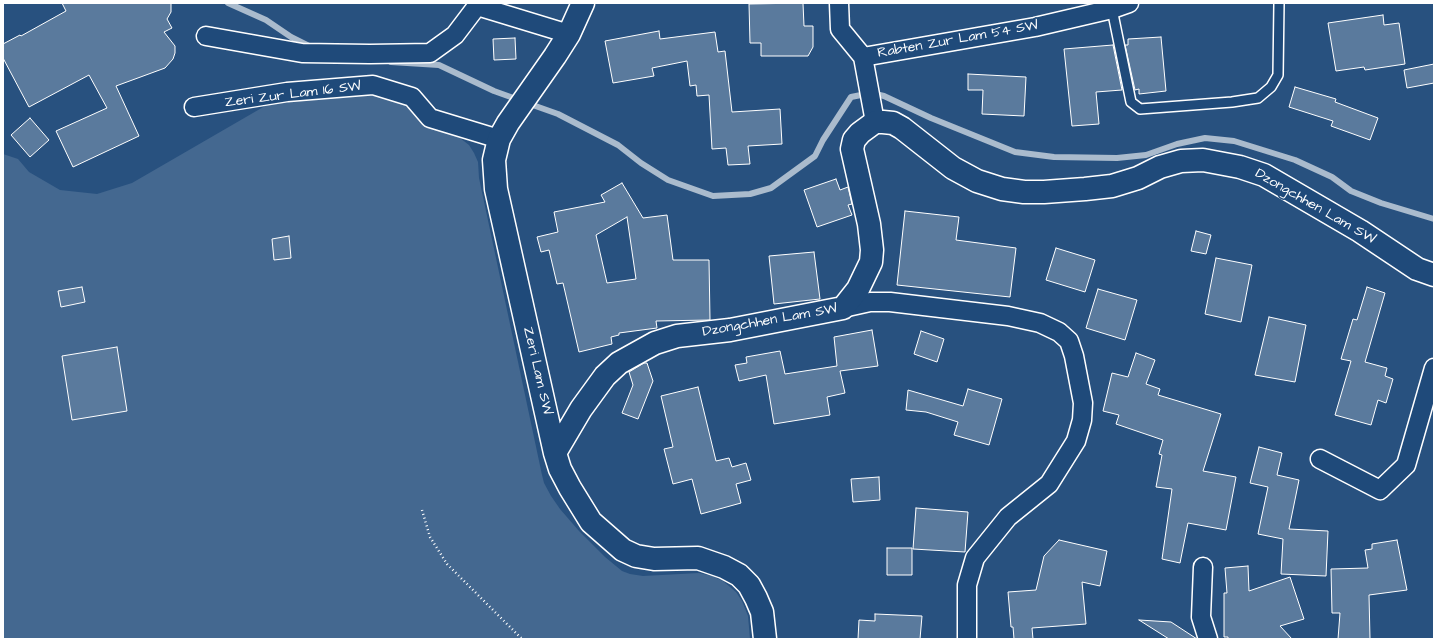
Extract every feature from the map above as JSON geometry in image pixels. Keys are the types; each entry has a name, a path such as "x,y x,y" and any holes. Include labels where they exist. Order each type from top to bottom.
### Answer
{"street":[{"name":"Zeri Lam SW","path":"583,3 569,34 556,56 508,123 499,139 494,160 496,189 555,453 560,469 591,522 623,550 636,556 654,559 698,558 724,567 739,575 749,585 762,612 765,639"},
{"name":"Rabten Zur Lam 54 SW","path":"839,3 840,29 863,56 1035,27 1112,9 1129,3"},
{"path":"206,36 302,52 370,54 430,53 455,35 477,6 569,34"},
{"path":"863,56 874,112"},
{"name":"Zeri Zur Lam 16 SW","path":"194,108 287,92 373,85 412,96 430,118 499,139"},
{"name":"Dzongchhen Lam SW","path":"555,453 581,409 605,376 619,363 655,343 677,336 730,330 843,308 858,289 871,262 872,250 868,224 852,149 854,140 874,112 884,122 893,123 902,128 954,168 977,181 1002,189 1024,192 1044,192 1112,186 1138,178 1160,167 1181,161 1203,160 1240,167 1264,175 1360,231 1417,269 1434,275"},
{"path":"843,308 870,302 890,302 1008,316 1040,323 1059,332 1069,341 1074,356 1083,403 1082,420 1076,441 1048,484 1008,517 974,558 967,585 967,639"},
{"path":"1320,459 1380,490 1406,465 1434,368"},
{"path":"1203,567 1201,617 1208,639"}],"lane":[{"path":"1112,9 1130,102 1140,109 1258,98 1272,87 1278,75 1280,3"}],"path":[{"path":"422,510 430,537 448,564 520,635 522,639"}],"shaded area":[{"path":"357,91 396,96 448,133 460,138 469,145 474,153 478,162 479,178 542,475 544,483 560,509 605,557 622,571 643,576 699,573 712,576 723,581 736,592 742,601 748,616 750,639 3,639 3,154 18,159 29,172 60,190 97,194 132,183 265,106 301,96"}],"building":[{"path":"62,3 171,3 171,12 167,19 172,28 164,32 175,46 173,59 165,68 116,86 139,136 73,167 56,131 107,108 89,75 29,107 3,58 3,44 20,35 21,36 66,11"},
{"path":"803,3 804,26 813,26 813,47 808,56 761,56 761,43 750,43 749,4"},
{"path":"1383,15 1384,25 1399,23 1405,64 1365,70 1364,67 1336,71 1328,23"},
{"path":"659,31 660,39 715,32 718,52 725,51 732,112 780,109 782,144 748,146 750,164 728,165 726,148 712,149 709,95 697,96 696,85 690,86 687,61 652,68 654,76 613,83 605,41"},
{"path":"1161,37 1166,91 1139,94 1139,89 1135,90 1125,45 1128,45 1128,39"},
{"path":"515,38 516,59 494,60 493,39"},
{"path":"1113,45 1122,90 1096,92 1099,124 1072,126 1064,49"},
{"path":"1434,64 1434,83 1407,88 1404,70"},
{"path":"968,74 1026,77 1024,116 982,114 983,90 968,90"},
{"path":"1295,87 1336,99 1335,102 1378,118 1370,140 1331,126 1333,121 1289,107"},
{"path":"30,118 49,140 30,157 11,135"},
{"path":"836,179 840,190 848,187 852,204 848,205 852,215 817,227 804,190"},
{"path":"622,183 643,218 667,215 673,260 709,260 710,320 656,321 657,328 619,333 619,335 611,337 612,344 579,352 563,283 557,284 549,250 541,252 537,237 558,232 554,212 605,202 601,195","holes":["627,217 636,279 607,283 596,235"]},
{"path":"905,211 959,217 956,240 1016,248 1010,297 897,285"},
{"path":"1196,231 1211,235 1206,254 1191,251"},
{"path":"289,236 291,258 274,260 272,239"},
{"path":"1056,248 1095,260 1085,292 1046,280"},
{"path":"814,252 820,299 774,304 769,256"},
{"path":"1216,258 1252,265 1241,322 1205,314"},
{"path":"82,287 85,302 61,307 58,291"},
{"path":"1367,287 1385,293 1365,362 1387,368 1385,376 1393,379 1386,403 1378,400 1371,425 1335,415 1351,361 1341,359 1353,319 1357,320"},
{"path":"1098,289 1137,300 1125,340 1086,328"},
{"path":"1269,317 1306,325 1295,382 1255,375"},
{"path":"872,330 878,366 840,371 845,393 827,397 830,415 774,424 766,375 739,381 735,365 747,363 746,357 780,351 785,374 837,366 834,337"},
{"path":"921,331 944,339 937,362 914,354"},
{"path":"117,347 127,411 72,420 62,356"},
{"path":"1136,353 1155,360 1146,384 1160,389 1158,395 1221,414 1203,471 1236,477 1226,530 1188,523 1180,563 1162,559 1172,489 1156,487 1162,455 1159,454 1163,440 1116,424 1119,415 1103,411 1112,373 1128,377"},
{"path":"644,363 647,363 653,381 638,419 622,413 633,385 629,372"},
{"path":"698,387 716,461 729,458 732,467 746,463 751,480 736,484 741,503 701,514 692,479 673,484 664,449 673,447 661,396"},
{"path":"968,389 1002,399 989,445 954,435 958,422 926,412 906,410 908,390 963,406"},
{"path":"1259,447 1282,453 1277,475 1299,480 1289,529 1328,531 1326,576 1281,574 1283,539 1258,534 1268,487 1250,483"},
{"path":"879,477 880,500 853,502 851,479"},
{"path":"916,508 968,512 965,552 913,549"},
{"path":"1059,540 1107,551 1100,586 1082,582 1086,624 1032,628 1033,639 1014,639 1013,627 1011,627 1008,592 1036,590 1044,556"},
{"path":"1397,540 1407,590 1369,595 1370,639 1338,639 1340,613 1332,613 1331,569 1368,568 1365,550 1372,549 1372,544"},
{"path":"887,548 912,548 912,575 887,575"},
{"path":"1248,566 1249,591 1290,577 1304,619 1280,626 1292,639 1228,639 1228,637 1224,637 1224,593 1227,593 1225,568"},
{"path":"875,614 922,616 920,639 858,639 859,620 875,621"},
{"path":"1139,620 1171,622 1197,639 1169,639"}],"waterway":[{"path":"228,3 266,20 291,37 311,47"},
{"path":"391,62 439,65 494,91 519,100"},
{"path":"527,103 558,114 618,145 641,163 668,180 713,196 750,194 771,188 815,156 823,140 851,97 871,93 884,96 931,118 1015,152 1054,157 1117,158 1146,155 1177,144 1205,138 1234,141 1295,160 1332,177 1351,191 1381,203 1434,219"}]}
